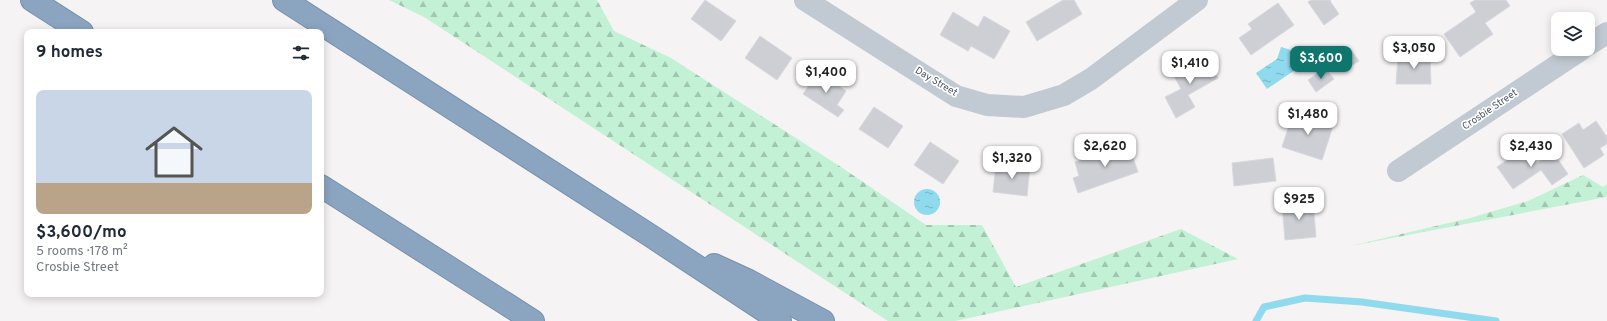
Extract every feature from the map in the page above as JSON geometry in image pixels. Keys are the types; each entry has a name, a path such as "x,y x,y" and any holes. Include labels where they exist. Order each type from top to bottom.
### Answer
{"highway":[{"path":"32,0 77,29"},
{"path":"284,0 651,236 780,321"},
{"path":"324,188 533,321"},
{"path":"651,236 749,281 823,321"}],"street":[{"name":"Day Street","path":"805,0 956,96 987,105 1024,106 1064,95 1091,79 1196,0"},
{"path":"1595,41 1607,33"},
{"name":"Crosbie Street","path":"1398,171 1571,56"}],"green space":[{"path":"389,0 597,0 614,31 671,58 841,167 926,225 982,225 1016,287 1181,229 1238,259 955,321 888,321 424,17"},
{"path":"1583,175 1603,187 1607,184 1607,197 1350,246 1470,218 1528,201"}],"water":[{"path":"1281,47 1301,53 1295,70 1267,89 1256,73 1277,59"},
{"path":"927,189 936,193 940,202 936,211 927,215 918,211 914,202 918,193"}],"building":[{"path":"705,0 736,21 721,41 691,19"},
{"path":"1063,0 1074,0 1082,14 1037,41 1026,22"},
{"path":"1311,0 1331,0 1330,1 1339,14 1324,25 1308,2"},
{"path":"1475,0 1506,0 1510,6 1485,23 1493,34 1460,57 1444,34 1476,12 1470,3"},
{"path":"1278,3 1294,25 1251,55 1239,38 1252,29 1248,24"},
{"path":"953,12 978,27 984,16 1010,31 994,59 971,46 968,51 940,35"},
{"path":"760,36 792,58 777,80 745,58"},
{"path":"1351,50 1359,61 1349,67 1342,57"},
{"path":"1206,55 1218,78 1188,95 1195,107 1176,118 1165,97 1181,89 1173,74"},
{"path":"1398,55 1430,56 1431,84 1396,84"},
{"path":"1325,68 1334,79 1316,92 1308,80"},
{"path":"818,72 846,91 837,105 844,110 838,117 803,94"},
{"path":"874,107 903,126 888,148 859,129"},
{"path":"1293,113 1333,126 1322,160 1282,147"},
{"path":"1596,121 1607,137 1607,144 1600,148 1604,155 1584,168 1562,134 1579,123 1583,130"},
{"path":"930,142 959,161 943,184 914,165"},
{"path":"1128,144 1138,172 1078,193 1073,178 1079,176 1075,162"},
{"path":"1526,147 1537,163 1553,152 1568,174 1552,185 1541,170 1513,189 1497,167"},
{"path":"1273,158 1276,181 1234,186 1232,163"},
{"path":"996,164 1030,167 1027,196 993,192"},
{"path":"1313,202 1316,237 1285,240 1282,204"}],"waterway":[{"path":"1256,321 1264,307 1305,298 1362,302 1496,321"}]}
